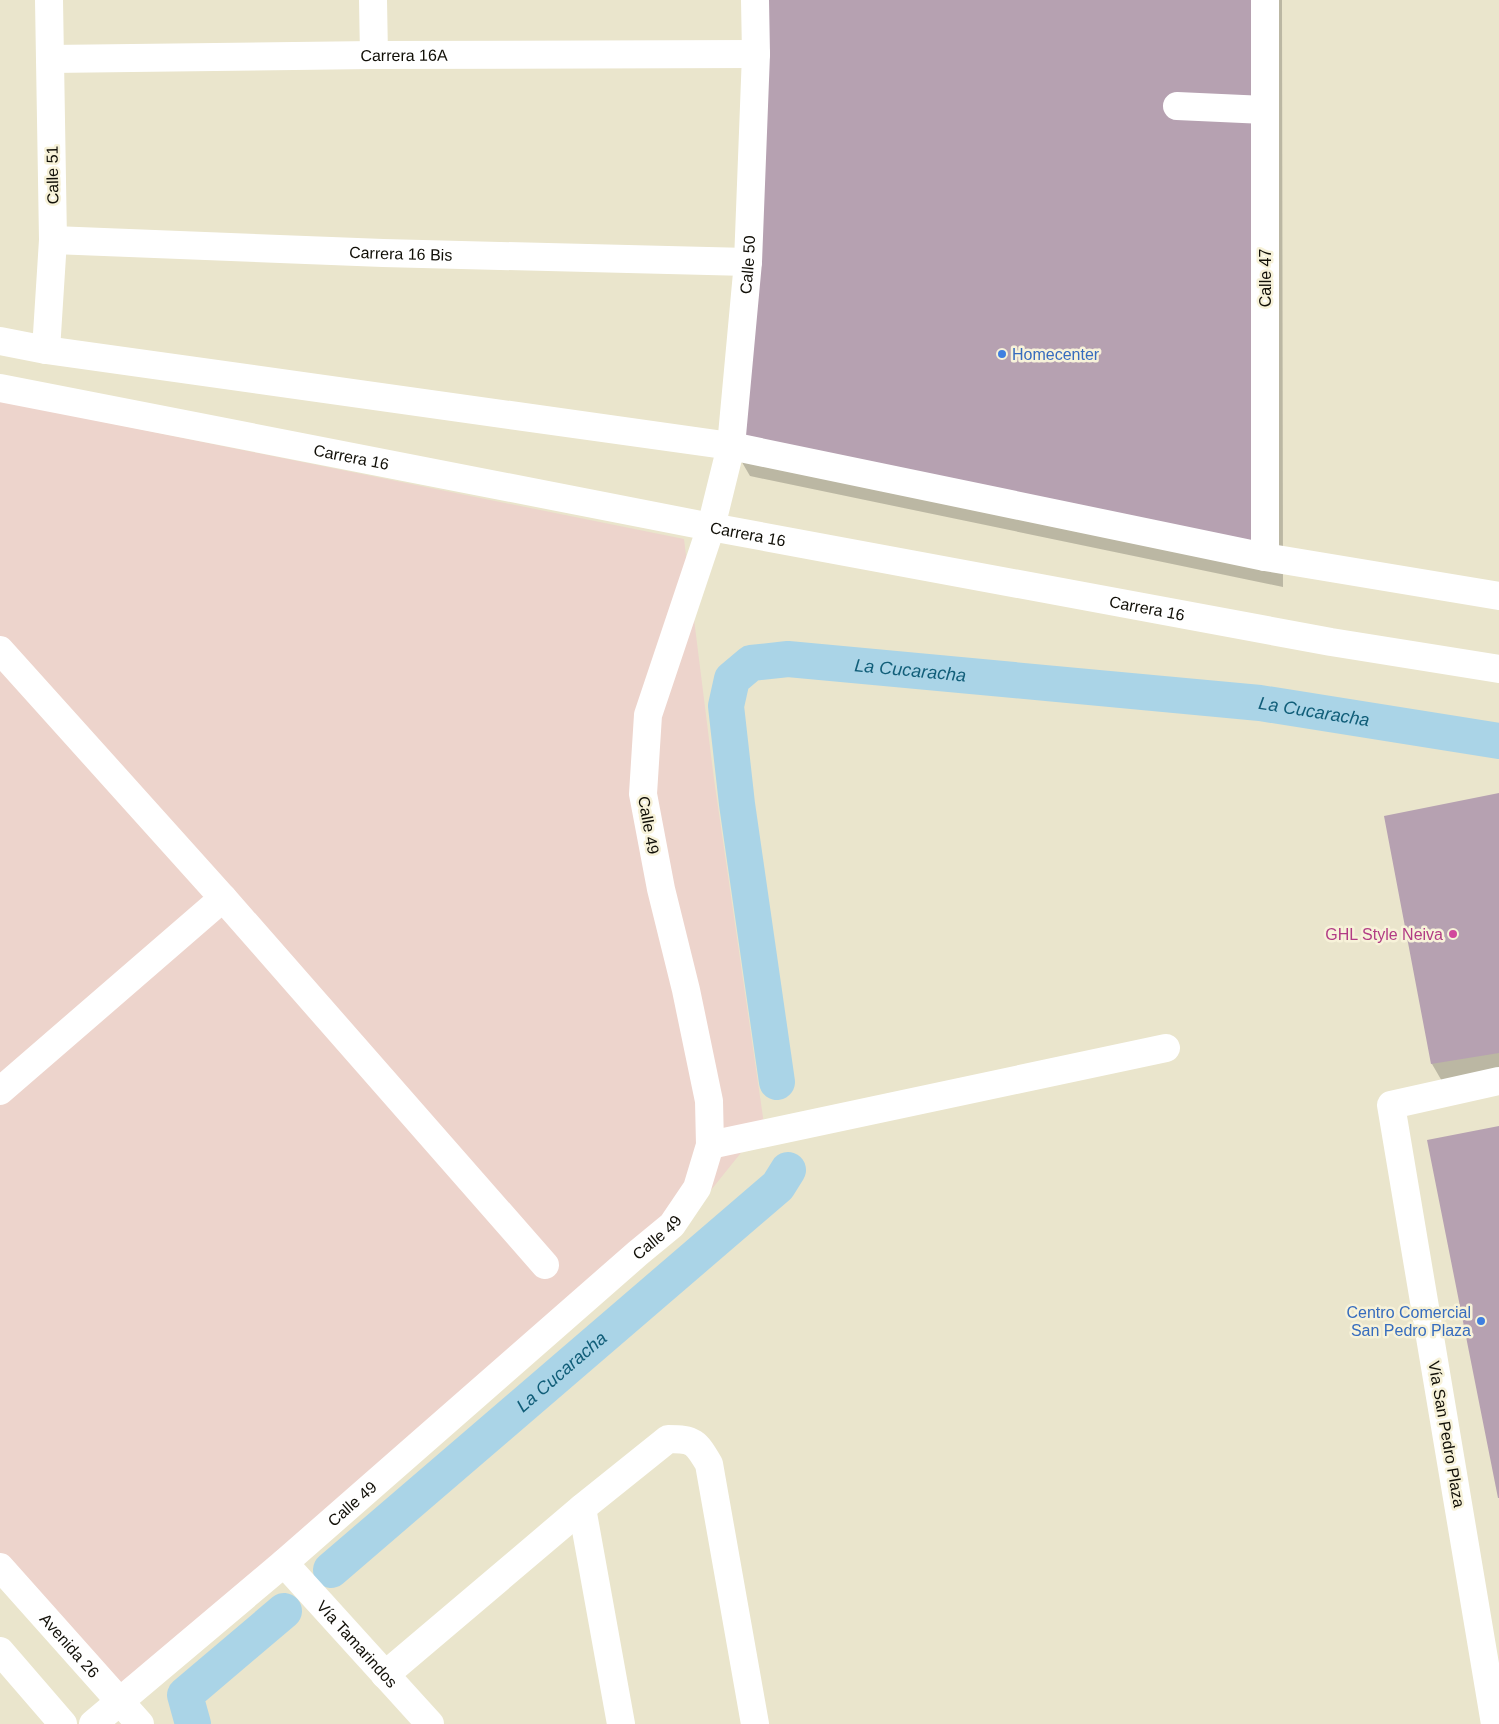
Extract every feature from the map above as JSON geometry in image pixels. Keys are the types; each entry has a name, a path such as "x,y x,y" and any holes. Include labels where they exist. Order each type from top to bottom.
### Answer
{"street":[{"name":"Calle 51","path":"46,350 53,240 49,0"},
{"path":"373,0 374,55"},
{"name":"Calle 50","path":"710,527 731,446 748,262 756,54 755,0"},
{"name":"Calle 47","path":"1265,0 1266,557"},
{"name":"Carrera 16A","path":"50,58 756,54"},
{"path":"1177,106 1265,110"},
{"name":"Carrera 16 Bis","path":"53,240 383,253 748,262"},
{"path":"0,341 46,350 731,446 1266,557 1499,596"},
{"name":"Carrera 16","path":"0,388 710,527 1322,640 1499,669"},
{"name":"Calle 49","path":"94,1724 284,1563 672,1225 696,1188 710,1145 709,1101 686,990 661,889 642,794 648,715 710,527"},
{"path":"0,650 223,898 545,1265"},
{"path":"0,1091 223,898"},
{"path":"710,1145 1166,1048"},
{"name":"Vía San Pedro Plaza","path":"1495,1724 1391,1105 1499,1081"},
{"path":"385,1674 582,1508 668,1439 684,1439 698,1445 709,1464 755,1724"},
{"path":"582,1508 621,1724"},
{"name":"Vía Tamarindos","path":"284,1563 430,1724"},
{"name":"Avenida 26","path":"0,1567 140,1724"},
{"path":"0,1651 63,1724"}],"shaded area":[{"path":"0,401 684,539 714,779 764,1124 663,1250 120,1701 0,1561"}],"building":[{"name":"Homecenter","path":"756,0 1265,0 1265,557 731,446"},
{"name":"GHL Style Neiva","path":"1499,793 1499,1053 1431,1064 1384,816"},
{"name":"Centro Comercial San Pedro Plaza","path":"1499,1126 1499,1498 1498,1498 1427,1140"}],"waterway":[{"name":"La Cucaracha","path":"777,1082 737,804 726,706 732,679 751,663 788,659 1260,703 1499,741"},
{"name":"La Cucaracha","path":"331,1570 778,1186 788,1170"},
{"name":"La Cucaracha","path":"193,1724 185,1695 284,1611"}],"place":[{"name":"Homecenter","path":"1002,354"},
{"name":"GHL Style Neiva","path":"1453,934"},
{"name":"Centro Comercial San Pedro Plaza","path":"1481,1321"}]}
